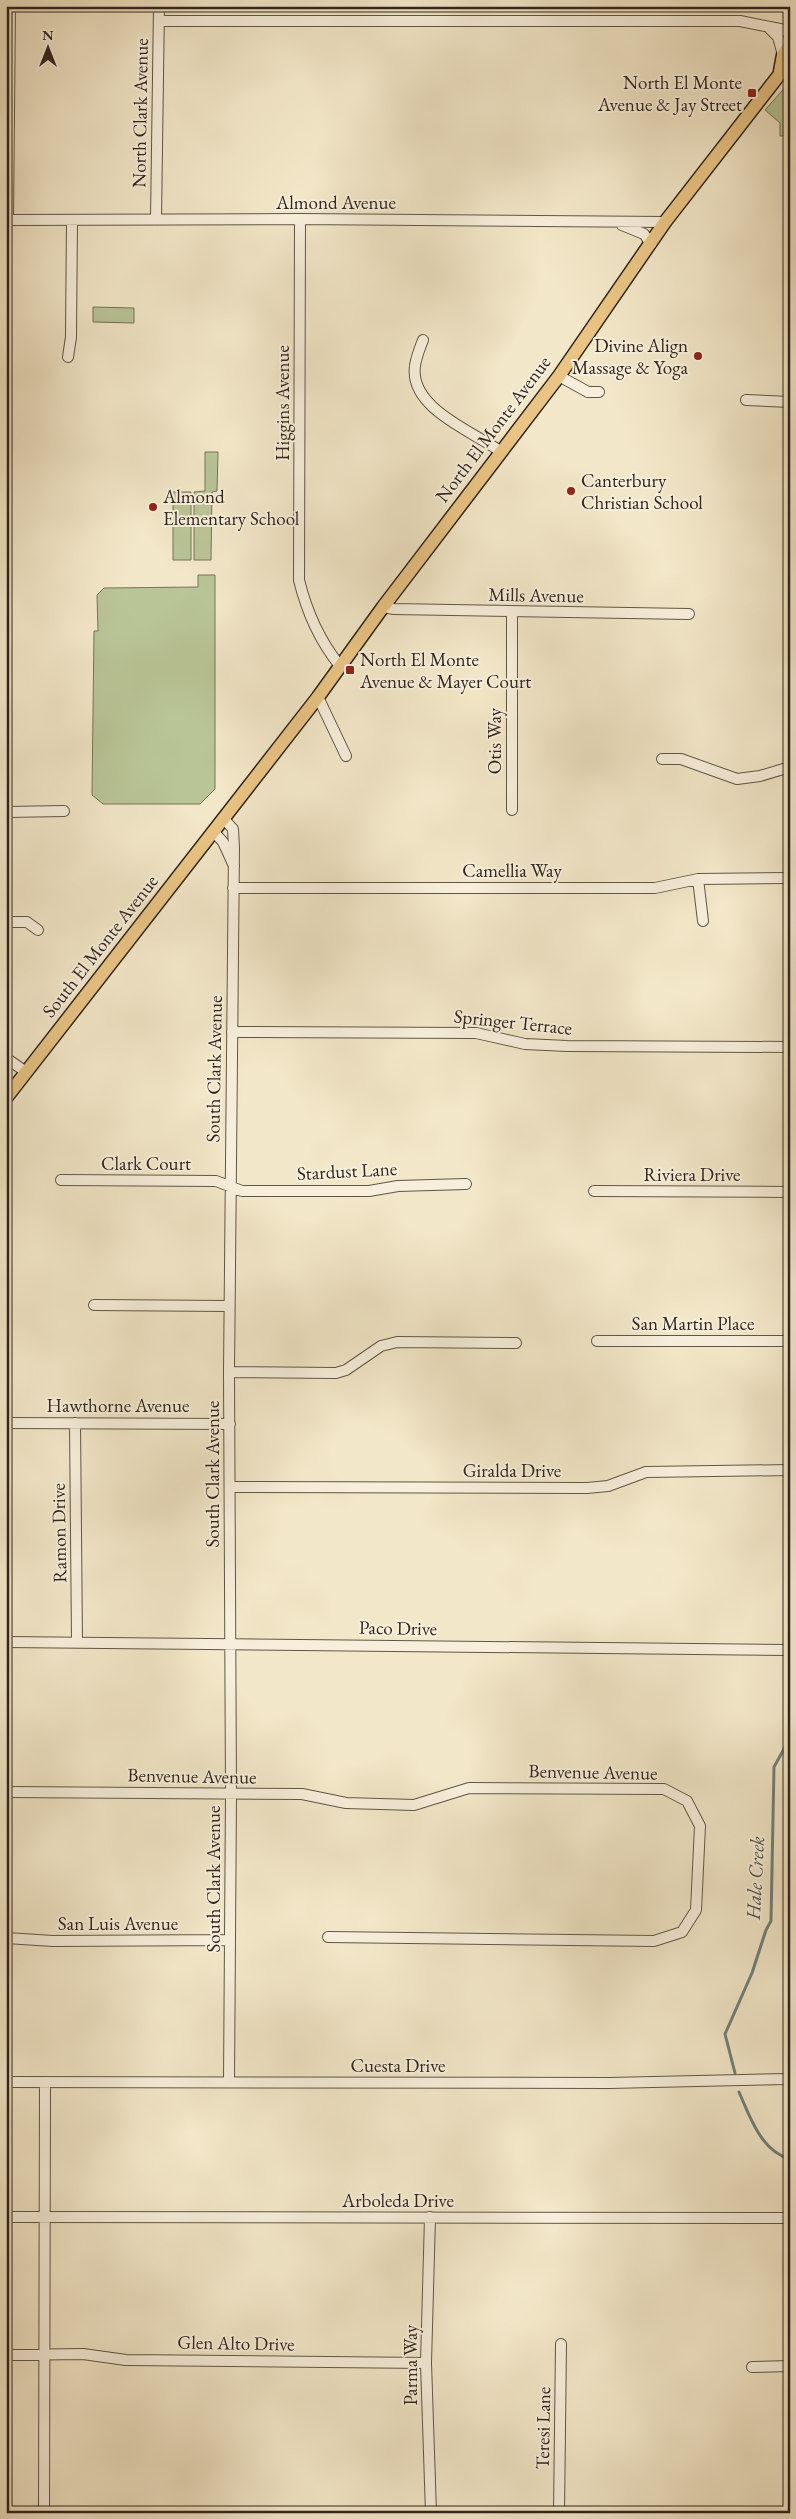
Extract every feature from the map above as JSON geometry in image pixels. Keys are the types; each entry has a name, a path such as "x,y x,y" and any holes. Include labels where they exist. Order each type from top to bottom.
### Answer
{"main road":[{"name":"North El Monte Avenue","path":"223,818 318,697 500,451 559,376 665,222 785,72 788,54"},
{"name":"South El Monte Avenue","path":"6,1098 223,818"}],"street":[{"path":"7,220 10,6"},
{"name":"North Clark Avenue","path":"156,219 159,6"},
{"path":"159,21 740,21 790,31"},
{"path":"765,25 778,37 788,54"},
{"name":"Almond Avenue","path":"7,220 300,219 665,222"},
{"name":"Higgins Avenue","path":"300,219 299,580 315,629 326,648 340,666"},
{"path":"68,358 71,337 72,220"},
{"path":"612,222 640,232 650,244"},
{"path":"423,340 415,366 415,380 419,392 433,408 500,451"},
{"path":"559,376 588,392 599,392"},
{"path":"746,400 790,402"},
{"name":"Mills Avenue","path":"383,607 394,609 512,612 689,614"},
{"name":"Otis Way","path":"512,612 512,810"},
{"path":"318,697 346,756"},
{"path":"662,759 681,759 737,779 760,776 790,766"},
{"path":"6,812 64,811"},
{"name":"South Clark Avenue","path":"223,818 233,829 234,866 229,1306 231,1487 229,2082"},
{"name":"South Clark Avenue","path":"213,831 223,842 234,866"},
{"name":"Camellia Way","path":"233,888 655,888 698,879 790,878"},
{"path":"698,879 703,921"},
{"path":"6,922 27,922 38,930"},
{"name":"Springer Terrace","path":"232,1032 476,1033 525,1044 567,1046 790,1046"},
{"path":"6,1058 26,1072"},
{"name":"Clark Court","path":"61,1180 216,1181 230,1187"},
{"name":"Stardust Lane","path":"230,1187 242,1191 359,1191 423,1184 466,1184"},
{"name":"Riviera Drive","path":"594,1191 790,1192"},
{"path":"94,1305 229,1306"},
{"name":"San Martin Place","path":"597,1341 790,1341"},
{"path":"229,1372 336,1373 346,1370 380,1346 397,1342 516,1343"},
{"name":"Hawthorne Avenue","path":"6,1422 230,1424"},
{"name":"Ramon Drive","path":"75,1423 77,1642"},
{"name":"Giralda Drive","path":"231,1487 587,1488 608,1486 646,1472 790,1470"},
{"name":"Paco Drive","path":"6,1642 790,1650"},
{"name":"Benvenue Avenue","path":"6,1792 302,1794 346,1803 414,1804 469,1788 664,1789 687,1801 700,1826 696,1910 682,1932 654,1941 328,1937"},
{"name":"San Luis Avenue","path":"6,1938 53,1941 230,1940"},
{"name":"Cuesta Drive","path":"6,2082 609,2083 790,2078"},
{"path":"44,2513 45,2082"},
{"name":"Arboleda Drive","path":"6,2217 790,2218"},
{"name":"Parma Way","path":"430,2217 426,2362 431,2513"},
{"name":"Teresi Lane","path":"559,2513 562,2344"},
{"name":"Glen Alto Drive","path":"6,2355 83,2354 126,2360 426,2362"},
{"path":"752,2367 790,2366"}],"green space":[{"path":"790,82 790,136 780,136 780,123 765,110"},
{"path":"93,307 134,308 134,323 93,322"},
{"path":"205,452 218,452 217,491 212,492 211,560 194,560 194,492 205,491"},
{"path":"173,492 191,492 191,560 173,560"},
{"path":"198,575 215,575 215,789 200,804 103,804 92,795 94,631 98,631 97,595 104,588 198,587"}],"waterway":[{"name":"Hale Creek","path":"735,2073 725,2034 752,1973 766,1930 771,1921 774,1767 790,1738"},
{"name":"Hale Creek","path":"739,2092 752,2122 764,2141 771,2149 790,2159"}],"place":[{"name":"North El Monte Avenue & Jay Street","path":"752,93"},
{"name":"Divine Align Massage & Yoga","path":"698,356"},
{"name":"Canterbury Christian School","path":"571,491"},
{"name":"Almond Elementary School","path":"153,507"},
{"name":"North El Monte Avenue & Mayer Court","path":"350,670"}]}
